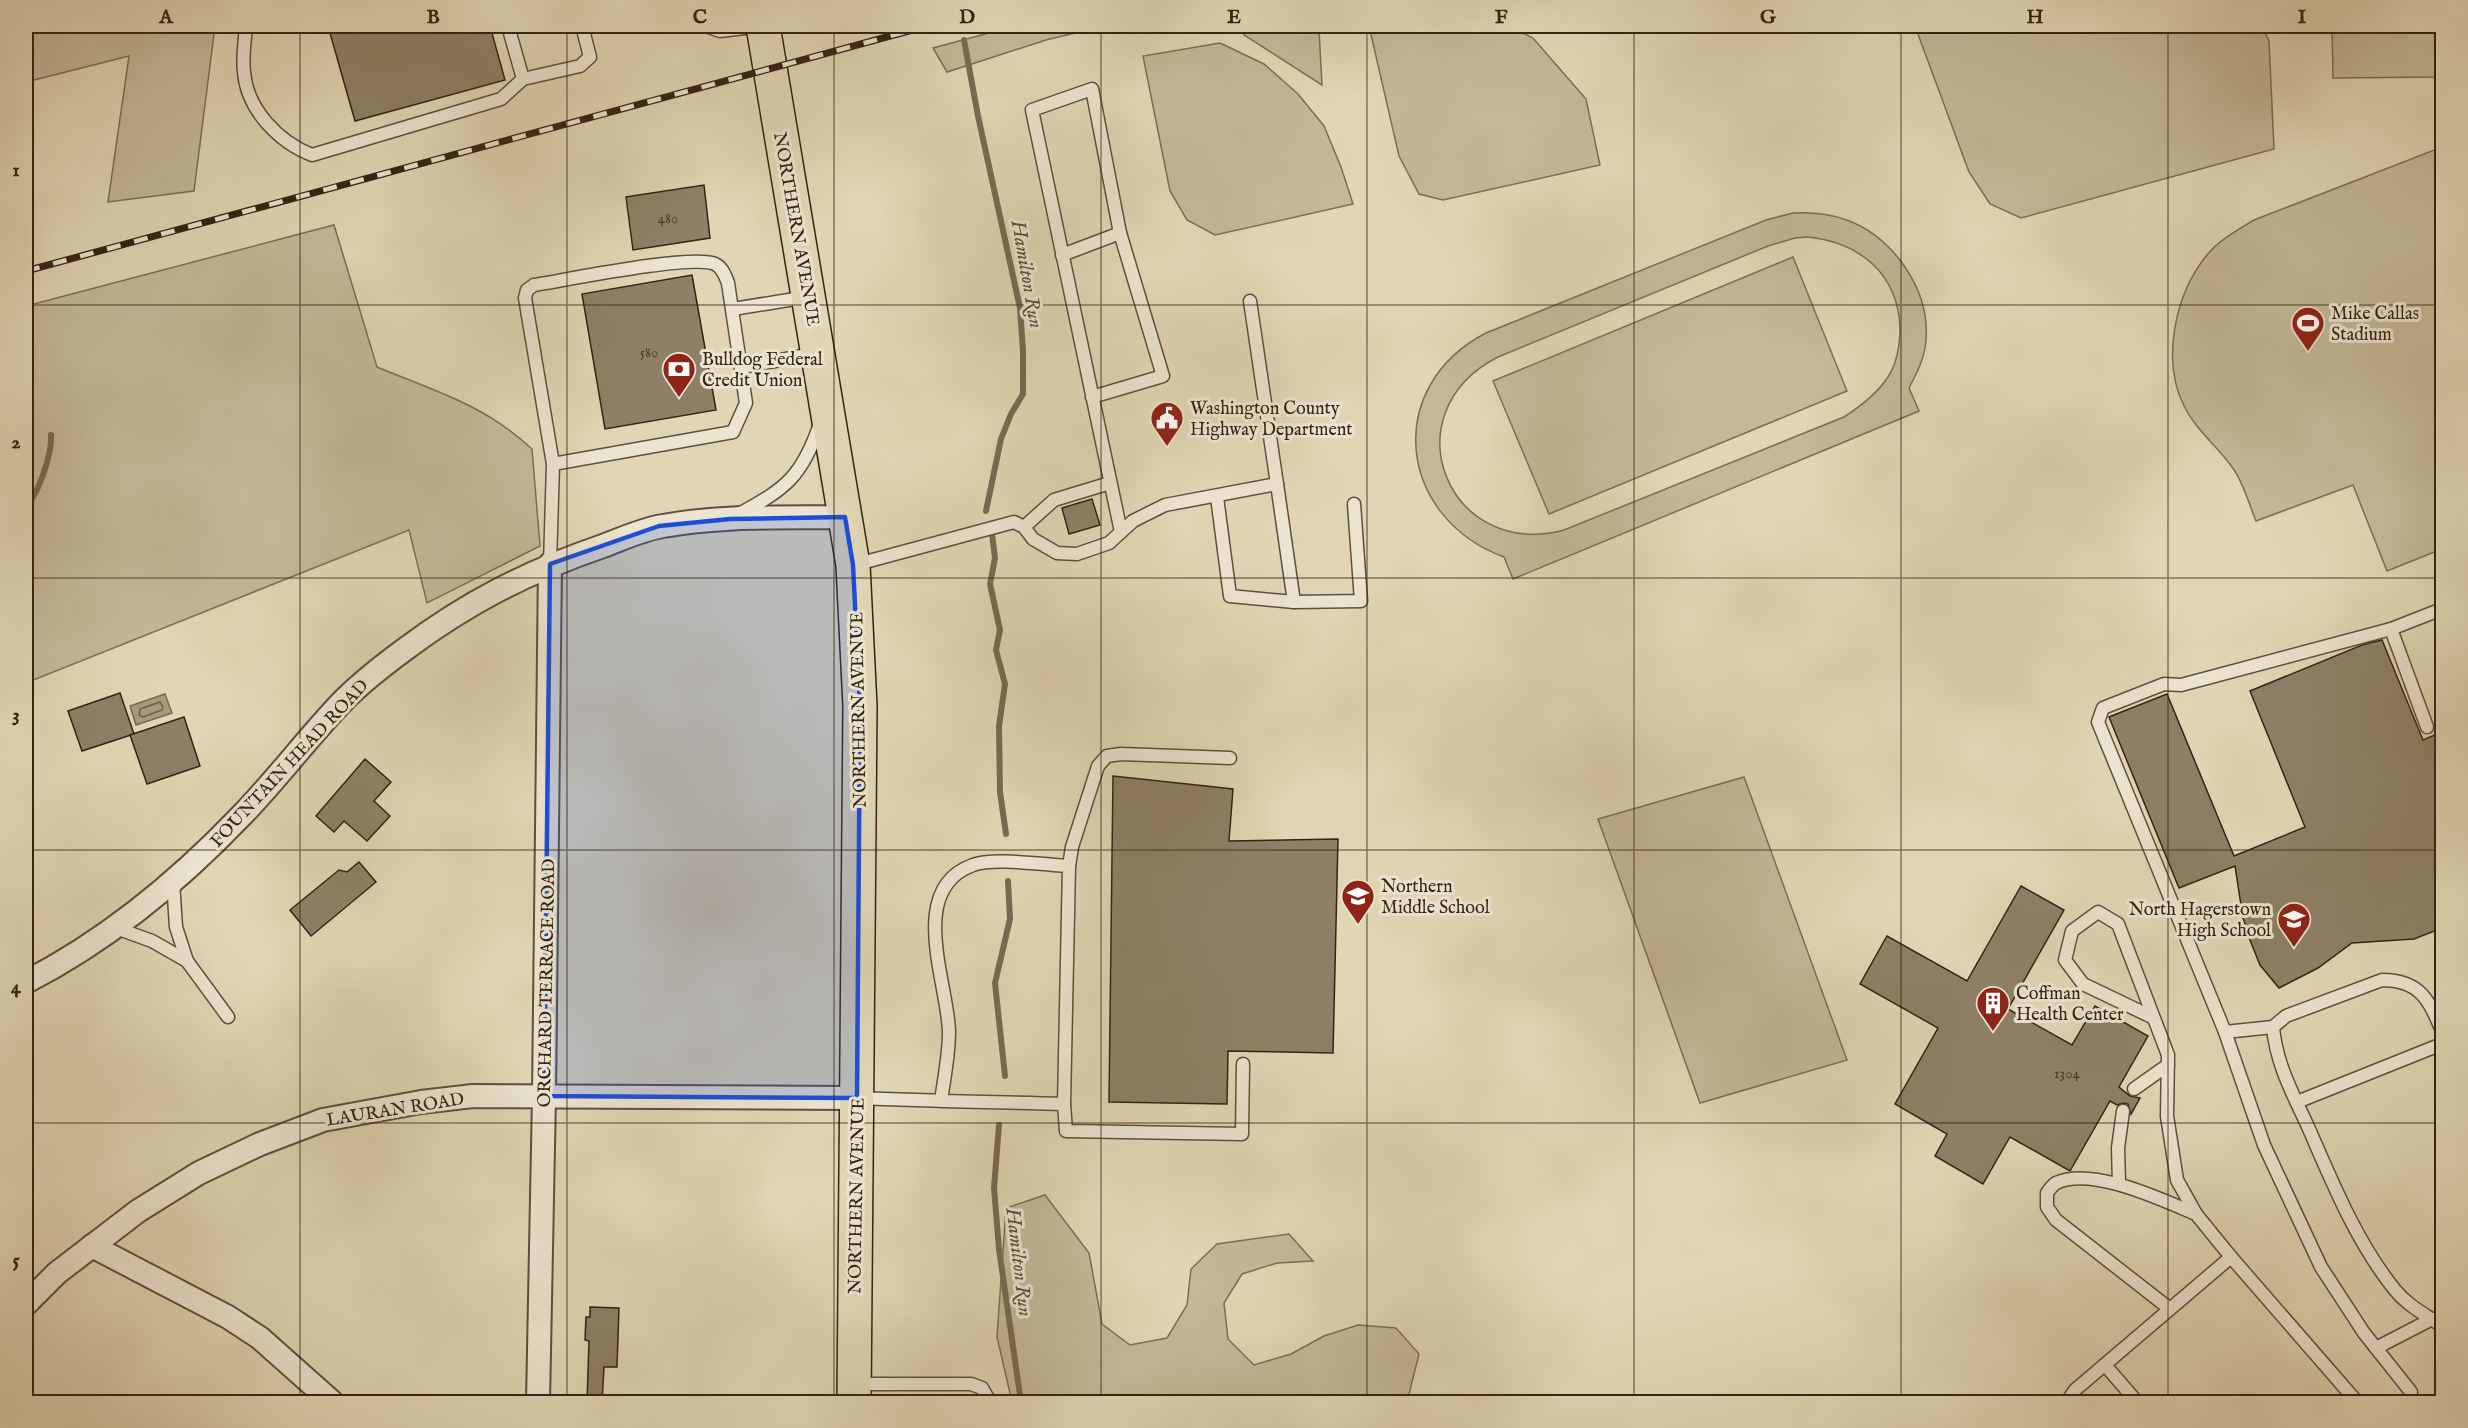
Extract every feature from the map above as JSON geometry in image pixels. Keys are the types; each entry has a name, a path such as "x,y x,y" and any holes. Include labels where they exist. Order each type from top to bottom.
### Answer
{"main road":[{"name":"NORTHERN AVENUE","path":"763,26 853,565 861,706 854,1393"}],"street":[{"name":"FOUNTAIN HEAD ROAD","path":"26,982 62,963 116,928 173,882 244,814 341,703 375,672 438,624 492,591 550,564 659,526 730,519 845,517"},
{"name":"ORCHARD TERRACE ROAD","path":"538,1402 550,564"},
{"name":"LAURAN ROAD","path":"26,1304 57,1273 138,1210 199,1173 260,1144 323,1120 421,1102 473,1096 857,1098"},
{"path":"92,1245 228,1317 260,1338 332,1402"}],"lane":[{"path":"246,26 243,73 252,101 270,127 292,147 312,155 501,99 523,79 580,66 590,57 582,26"},
{"path":"508,26 523,79"},
{"path":"706,26 720,32 763,26"},
{"path":"1092,397 1163,376 1120,233 1092,88 1032,110 1062,255 1110,483 1121,532"},
{"path":"1062,255 1120,233"},
{"path":"550,564 553,464 525,298 527,290 534,285 700,260 717,265 728,283 746,403 734,432 553,464"},
{"path":"733,309 808,297"},
{"path":"1250,301 1294,602"},
{"path":"742,367 818,353"},
{"path":"730,519 772,496 795,476 809,454 826,405"},
{"path":"1024,527 1054,500 1110,483"},
{"path":"853,565 1014,522 1024,527 1033,539 1058,553 1077,554 1109,543 1133,520 1165,505 1277,484"},
{"path":"1217,497 1230,596 1294,602 1361,601 1354,504"},
{"path":"2412,1392 2376,1348 2321,1267 2264,1145 2224,1032 2098,722 2103,708 2164,684 2181,684 2391,629 2442,609"},
{"path":"2391,629 2427,727"},
{"path":"1230,758 1121,754 1107,756 1098,766 1072,847 1069,866 1064,1104 1066,1131 1242,1134 1243,1064"},
{"path":"941,1101 949,1032 934,924 938,902 947,884 958,872 974,864 987,862 1069,866"},
{"path":"173,882 176,927 188,961 228,1017"},
{"path":"2154,1018 2084,984 2065,960 2072,931 2098,912 2118,924 2154,1018 2168,1055 2168,1116 2177,1180 2196,1214 2357,1402"},
{"path":"116,928 152,941 188,961"},
{"path":"2224,1032 2273,1026 2286,1016 2382,980 2395,980 2421,992 2430,1003 2442,1031"},
{"path":"2273,1026 2278,1061 2341,1200 2367,1248 2407,1303 2437,1323"},
{"path":"2297,1102 2442,1044"},
{"path":"2134,1089 2168,1065"},
{"path":"857,1098 1064,1104"},
{"path":"2119,1184 2118,1148 2123,1111"},
{"path":"2170,1309 2056,1220 2047,1207 2047,1193 2056,1184 2081,1179 2119,1184 2196,1214"},
{"path":"2067,1402 2076,1390 2231,1257"},
{"path":"2376,1348 2437,1323"},
{"path":"2105,1365 2137,1402"},
{"path":"854,1393 971,1384 982,1388 990,1402"}],"highlighted area":[{"path":"845,517 853,565 860,706 857,1098 544,1096 550,564 659,526 730,519"}],"shaded area":[{"path":"26,26 133,26 132,34 134,26 215,26 194,191 108,202 129,56 26,82"},
{"path":"1015,26 1104,26 1046,40 947,72 933,48"},
{"path":"1240,26 1323,26 1319,30 1322,85 1244,35"},
{"path":"1369,26 1508,26 1533,38 1586,99 1600,165 1443,200 1419,194 1399,156"},
{"path":"1915,26 2262,26 2269,41 2274,149 2021,218 1990,204 1969,172"},
{"path":"2332,26 2442,26 2442,77 2333,78"},
{"path":"1220,43 1264,64 1298,94 1324,126 1353,204 1215,235 1187,220 1170,191 1143,56"},
{"name":"Mike Callas Stadium","path":"2442,147 2442,549 2387,571 2353,485 2256,521 2236,473 2194,423 2184,406 2173,368 2175,328 2187,289 2196,271 2207,255 2229,236 2254,220"},
{"path":"1793,213 1834,216 1864,228 1894,253 1906,268 1915,285 1926,321 1924,353 1909,388 1919,411 1513,579 1504,557 1469,538 1442,513 1424,483 1416,451 1418,417 1430,385 1453,357 1486,333 1766,220","holes":["1795,238 1826,240 1859,253 1872,264 1892,291 1898,309 1900,334 1894,366 1879,389 1856,409 1844,417 1564,530 1523,534 1489,524 1463,504 1446,476 1440,445 1446,412 1464,382 1498,357 1768,246"]},
{"path":"334,225 377,367 478,410 532,449 540,546 427,603 409,530 26,683 26,306"},
{"path":"1793,257 1847,391 1549,514 1493,381"},
{"path":"1744,777 1847,1060 1700,1103 1598,819"},
{"path":"1045,1195 1089,1253 1102,1324 1130,1345 1167,1338 1187,1305 1191,1269 1217,1244 1289,1234 1313,1261 1277,1263 1242,1274 1224,1303 1228,1339 1254,1365 1291,1354 1324,1336 1358,1325 1396,1328 1419,1354 1407,1402 1012,1402 997,1337 1006,1208"}],"water":[{"path":"165,694 172,713 136,725 130,706"}],"building":[{"path":"328,26 490,26 505,80 355,121"},
{"path":"704,185 710,238 633,250 626,197"},
{"path":"692,275 716,410 605,429 582,294"},
{"path":"1092,499 1100,525 1069,534 1062,508"},
{"path":"2382,640 2423,740 2442,732 2442,928 2414,939 2352,943 2318,968 2279,988 2260,965 2250,940 2243,918 2235,866 2179,888 2109,717 2167,694 2234,856 2305,827 2250,691 2362,645"},
{"path":"120,693 134,734 82,751 68,711"},
{"path":"184,717 200,766 147,784 130,735"},
{"path":"365,759 391,782 374,801 390,816 367,841 344,821 334,832 316,816"},
{"path":"1113,776 1233,789 1229,841 1338,839 1333,1053 1228,1051 1227,1104 1109,1102"},
{"path":"359,862 376,882 311,936 290,910 339,870 347,872"},
{"name":"Coffman Health Center","path":"2021,886 2064,910 2008,1009 2072,1045 2095,1006 2148,1036 2119,1087 2130,1096 2140,1098 2131,1114 2128,1104 2117,1105 2110,1101 2070,1171 2010,1137 1983,1184 1935,1156 1947,1134 1895,1104 1938,1028 1860,984 1887,936 1967,981"},
{"path":"590,1307 619,1308 617,1367 604,1367 602,1402 587,1402 589,1341 585,1340 586,1317 590,1317"}],"waterway":[{"name":"Hamilton Run","path":"964,40 978,116 1020,308 1023,351 1023,394 1011,414 1001,439 986,511"},
{"path":"26,507 36,493 44,473 51,435"},
{"name":"Hamilton Run","path":"992,534 995,558 990,584 1000,630 996,650 1005,684 999,726 1000,792 1006,834"},
{"name":"Hamilton Run","path":"1005,1076 995,983 1010,919 1008,881"},
{"name":"Hamilton Run","path":"999,1125 994,1188 999,1249 1021,1402"}],"railway":[{"path":"26,271 927,26"}],"place":[{"name":"Mike Callas Stadium","path":"2308,352"},
{"name":"Bulldog Federal Credit Union","path":"679,398"},
{"name":"Washington County Highway Department","path":"1167,447"},
{"name":"Northern Middle School","path":"1358,925"},
{"name":"North Hagerstown High School","path":"2294,948"},
{"name":"Coffman Health Center","path":"1993,1032"}]}
